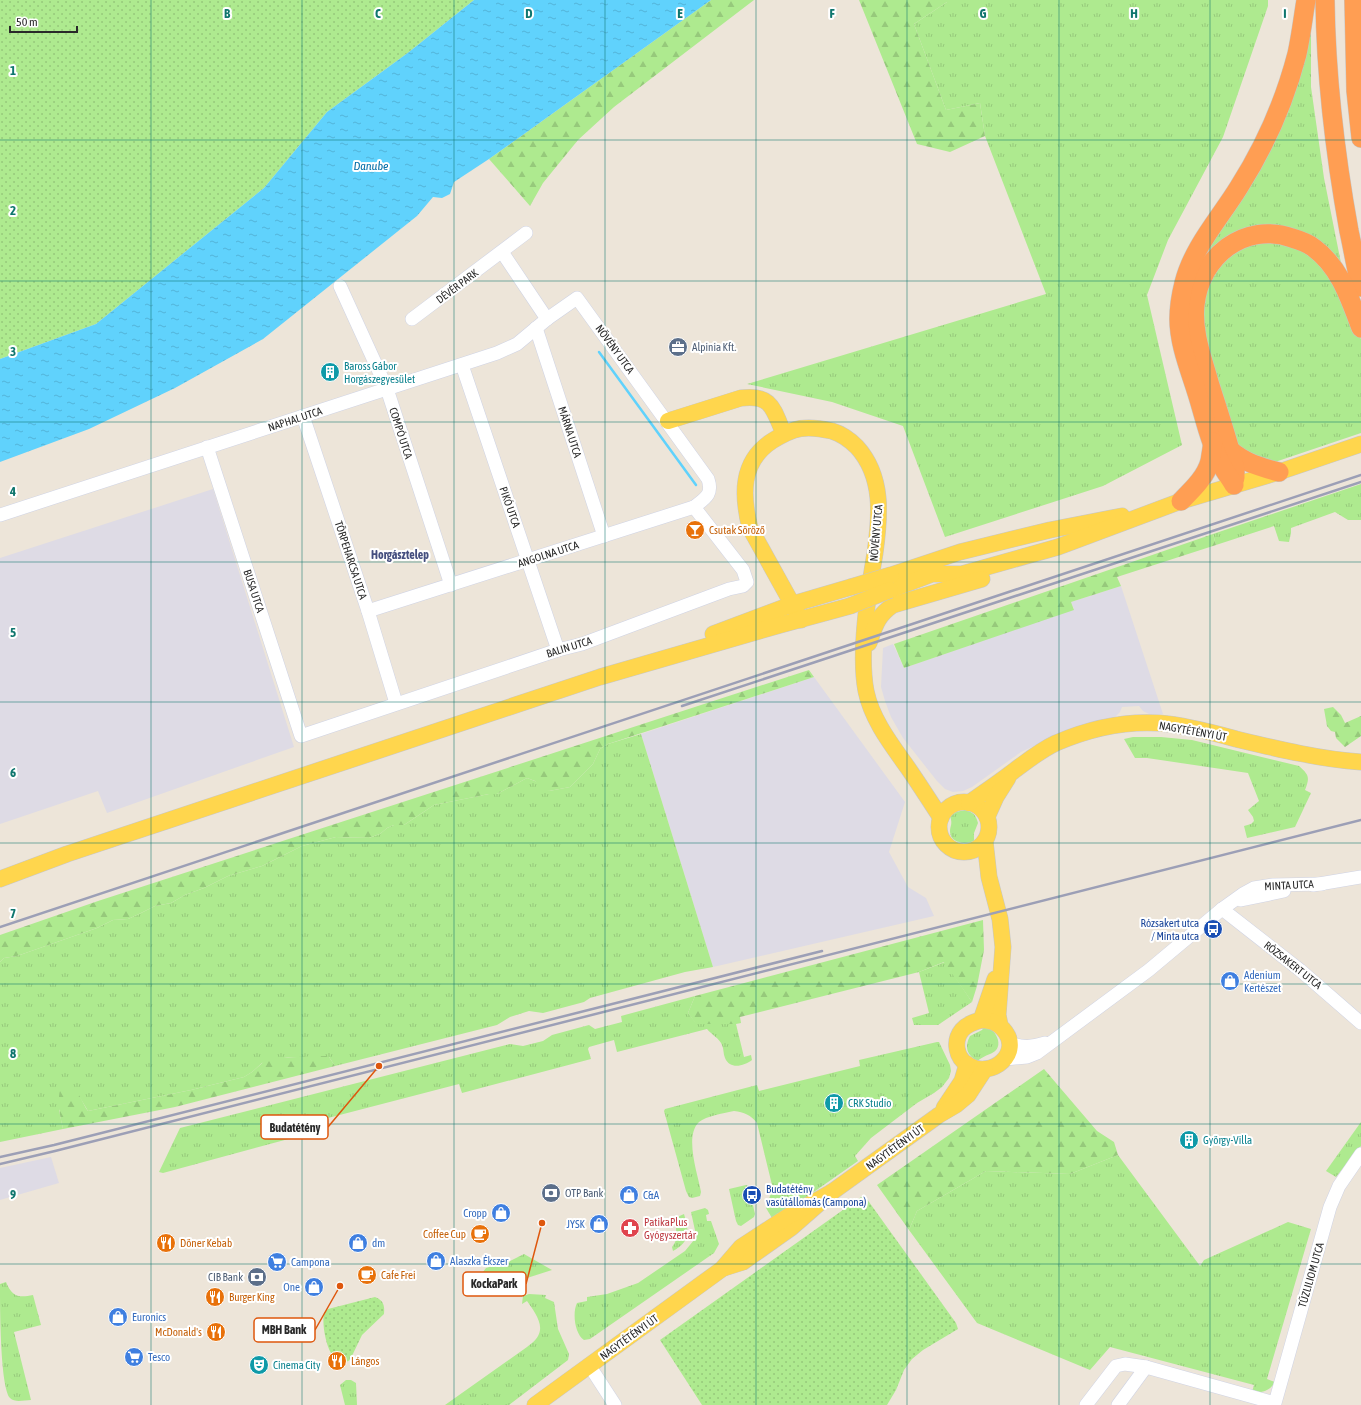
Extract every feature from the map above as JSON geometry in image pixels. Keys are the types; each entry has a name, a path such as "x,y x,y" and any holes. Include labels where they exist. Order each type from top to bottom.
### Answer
{"highway":[{"path":"1234,485 1221,464 1212,442 1189,368 1179,321 1180,301 1184,282 1199,246 1240,186 1258,155 1274,119 1289,82 1297,52 1306,0"},
{"path":"1326,0 1329,90 1336,154 1342,193 1361,287"},
{"path":"1354,0 1356,91 1361,138"},
{"path":"1234,485 1236,469 1199,348 1195,326 1195,306 1198,291 1204,274 1211,263 1222,251 1238,241 1253,236 1273,234 1293,238 1314,248 1330,262 1347,292 1361,328"},
{"path":"1175,504 1197,484 1205,472 1210,462 1212,442"},
{"path":"1230,450 1246,462 1278,472"}],"main road":[{"path":"668,421 741,398 760,398 766,400 771,406 784,434"},
{"name":"NÖVÉNY UTCA","path":"801,620 753,534 746,513 744,487 752,464 759,453 770,443 784,434 799,428 822,429 835,432 847,438 862,453 875,479 878,494 878,525 865,625 863,659 866,692 876,720 941,818"},
{"path":"0,879 66,854 600,677 793,604 851,587 890,583 932,574 962,574 1058,547 1175,504 1361,444"},
{"path":"600,677 850,606 890,583 960,552 1050,530 1175,504"},
{"path":"863,659 876,623 881,614 893,605 1022,567 1058,547"},
{"name":"NAGYTÉTÉNYI ÚT","path":"962,803 1011,773 1035,754 1056,743 1096,729 1131,724 1160,723 1179,726 1286,751 1338,760 1361,762"},
{"name":"NAGYTÉTÉNYI ÚT","path":"987,817 996,797 1011,773"},
{"name":"NÖVÉNY UTCA","path":"918,783 936,796 962,803 977,805 983,810 987,817"},
{"path":"962,803 948,808 941,818 939,831 944,843 956,851 973,851 980,847 989,833 987,817"},
{"path":"985,841 989,877 1000,919 1003,947 998,1014 1000,1025"},
{"path":"965,852 978,863 989,877"},
{"path":"981,1020 1001,962"},
{"path":"985,1070 975,1068 967,1064 961,1059 957,1051 956,1044 958,1037 968,1024 981,1020 994,1022 1000,1025 1007,1034 1010,1043 1009,1053 1005,1059"},
{"name":"NAGYTÉTÉNYI ÚT","path":"535,1405 722,1269 741,1247 787,1216 832,1192 939,1115 956,1105 968,1095 985,1070 997,1066 1005,1059"},
{"name":"NAGYTÉTÉNYI ÚT","path":"939,1115 962,1081 967,1064"}],"street":[{"name":"DÉVÉR PARK","path":"412,319 526,233"},
{"path":"502,252 547,319"},
{"name":"COMPÓ UTCA","path":"340,286 387,389 451,585"},
{"name":"NAPHAL UTCA","path":"0,515 497,353 517,344 547,319 578,298"},
{"name":"NÖVÉNY UTCA","path":"578,298 668,421 708,479"},
{"name":"MÁRNA UTCA","path":"536,328 604,536"},
{"name":"PIKÓ UTCA","path":"462,365 558,650"},
{"name":"TÖRPEHARCSA UTCA","path":"303,416 368,611 396,703"},
{"name":"BUSA UTCA","path":"207,447 301,736"},
{"name":"ANGOLNA UTCA","path":"368,611 694,507 709,493 711,487 708,479"},
{"name":"BALIN UTCA","path":"301,736 396,703 558,650 582,644 729,589 743,586 746,582 743,570 694,507"},
{"name":"MINTA UTCA","path":"1222,909 1254,888 1291,883 1322,884 1361,876"},
{"name":"RÓZSAKERT UTCA","path":"1222,909 1306,975 1360,1021"},
{"name":"NAGYTÉTÉNYI ÚT","path":"1005,1059 1027,1057 1037,1053 1056,1040 1150,970 1222,909"},
{"name":"NAGYTÉTÉNYI ÚT","path":"1010,1043 1019,1047 1027,1047 1056,1040"},
{"name":"TŰZLILIOM UTCA","path":"1086,1405 1116,1366 1126,1364 1146,1367 1272,1404 1330,1207 1339,1186 1361,1154"},
{"path":"589,1366 615,1405"},
{"path":"1118,1405 1146,1367"}],"shaded area":[{"path":"213,489 294,747 107,813 98,791 0,824 0,558"},
{"path":"1121,586 1163,714 1149,714 1143,711 1139,706 1122,707 1120,712 1115,717 1078,727 1021,752 972,787 963,791 953,792 945,789 903,738 891,717 881,687 883,648 893,644 904,668 1074,609 1071,602"},
{"path":"814,677 905,802 889,852 908,887 926,898 934,916 713,967 641,734"},
{"path":"51,1157 59,1183 0,1200 0,1168"}],"green space":[{"path":"0,0 474,0 409,52 327,112 264,188 96,324 0,359"},
{"path":"711,0 754,0 614,107 578,140 543,183 530,206 489,159"},
{"path":"859,0 947,0 947,2 914,24 946,110 980,103 985,136 950,152 917,144"},
{"path":"947,0 1268,0 1268,6 1223,137 1168,240 1147,295 1182,445 1103,486 945,537 903,426 832,402 747,384 1046,294 985,136 980,103 946,110 914,24 947,2"},
{"path":"1311,13 1311,87 1324,178 1341,263 1329,249 1229,236 1202,258 1220,228"},
{"path":"1277,241 1302,246 1339,287 1361,339 1361,433 1275,462 1258,462 1235,443 1203,335 1204,290 1230,251 1251,243"},
{"path":"1361,484 1361,520 1348,520 1335,512 1291,528 1289,542 1279,541 1274,526 1216,545 1213,534"},
{"path":"1213,534 1216,545 1117,577 1121,586 1071,602 1074,610 904,668 894,644"},
{"path":"809,670 814,677 608,744 600,749 593,764 570,787 549,791 542,790 535,781 527,778 497,794 489,794 434,805 404,825 394,825 387,828 380,834 369,838 336,837 302,846 262,866 228,876 204,888 185,895 171,903 155,906 128,919 113,920 97,928 17,956 4,958 0,962 0,935 98,901"},
{"path":"1333,707 1341,715 1345,723 1361,716 1361,736 1345,747 1336,738 1335,732 1331,731 1327,726 1324,709"},
{"path":"641,734 713,967 685,972 590,998 584,1002 543,1013 529,1011 510,1017 497,1025 335,1066 329,1057 288,1057 262,1063 244,1077 191,1090 88,1111 79,1096 59,1110 63,1129 0,1142 0,962 4,958 17,956 97,928 113,920 128,919 155,906 171,903 185,895 204,888 228,876 262,866 302,846 336,837 369,838 380,834 387,828 394,825 404,825 434,805 489,794 497,794 527,778 535,781 549,791 570,787 593,764 600,749 608,744"},
{"path":"1133,737 1161,737 1192,740 1299,766 1308,776 1308,782 1305,790 1311,793 1295,827 1247,838 1244,826 1251,824 1254,821 1248,810 1259,801 1248,773 1147,758 1135,758 1124,739"},
{"path":"965,810 974,814 978,823 974,833 974,841 963,843 956,841 951,836 950,816 956,812"},
{"path":"983,920 984,950 977,986 972,1002 944,962 919,972 740,1017 741,1023 736,1024 696,1024 688,1013 695,996"},
{"path":"945,962 972,1002 938,1025 914,1025 912,1018 929,1013 919,972"},
{"path":"695,996 688,1013 696,1023 736,1024 744,1057 751,1055 752,1060 737,1066 727,1062 721,1043 707,1029 617,1052 614,1040 589,1047 588,1049 591,1059 462,1093 459,1084 305,1124 307,1134 163,1173 159,1172 180,1128 510,1044 523,1046 543,1041 552,1035 589,1025 595,1029 622,1022 621,1016"},
{"path":"985,1026 995,1033 998,1040 998,1045 995,1051 978,1061 969,1054 967,1044 970,1036 982,1030"},
{"path":"939,1042 950,1065 951,1071 949,1078 942,1087 917,1103 871,1138 855,1156 858,1161 778,1217 772,1218 766,1208 772,1190 772,1185 757,1123 750,1116 741,1112 734,1111 711,1116 699,1122 695,1128 692,1146 701,1192 700,1196 692,1198 689,1197 686,1191 664,1111 665,1109 757,1085 759,1091 860,1066 859,1060"},
{"path":"329,1057 335,1066 175,1107 63,1129 59,1100 60,1090 66,1088 74,1089 88,1111 191,1090 244,1077 268,1058"},
{"path":"1044,1069 1097,1131 1114,1142 1118,1155 1070,1174 986,1171 917,1211 909,1230 877,1185"},
{"path":"1361,1122 1361,1146 1336,1177 1326,1171"},
{"path":"1118,1155 1200,1266 1204,1260 1288,1222 1311,1229 1267,1379 1275,1382 1268,1389 1262,1392 1252,1392 1254,1385 1110,1347 1090,1370 977,1323 909,1230 917,1211 986,1171 1070,1174"},
{"path":"746,1185 748,1186 745,1187 747,1193 750,1192 755,1214 754,1217 741,1226 738,1225 736,1221 729,1189"},
{"path":"864,1195 956,1323 958,1329 923,1350 912,1359 904,1370 896,1390 887,1405 702,1405 660,1340"},
{"path":"705,1208 708,1210 709,1214 706,1215 707,1221 711,1221 719,1244 714,1253 590,1339 584,1340 578,1333 575,1323 575,1307 577,1303 587,1301 587,1297 607,1294 638,1283 685,1251 696,1235 691,1212"},
{"path":"684,1214 687,1226 686,1240 673,1251 672,1247 676,1240 675,1218"},
{"path":"524,1254 552,1270 493,1286 489,1284 484,1277 483,1272 486,1268 510,1261"},
{"path":"6,1282 11,1291 16,1295 33,1295 41,1325 14,1332 31,1400 12,1400 7,1391 4,1378 2,1362 0,1284"},
{"path":"529,1294 546,1295 545,1298 554,1302 558,1329 569,1354 568,1360 509,1405 445,1405 536,1339 540,1331 537,1317 527,1301 522,1304 523,1296"},
{"path":"375,1297 383,1303 384,1314 362,1335 350,1360 343,1362 337,1360 332,1354 325,1337 323,1319 324,1313 328,1309"},
{"path":"346,1380 351,1380 356,1383 357,1405 345,1405 340,1385"}],"water":[{"name":"Danube","path":"474,0 711,0 489,159 454,182 450,194 442,198 433,197 417,216 263,339 175,388 89,429 0,462 0,359 96,324 264,188 327,112 409,52"}],"waterway":[{"path":"599,352 696,485"}],"railway":[{"path":"0,927 1361,475"},
{"path":"682,706 1361,482"},
{"path":"0,1164 1361,820"},
{"path":"0,1157 54,1145 822,951"}],"place":[{"name":"Alpinia Kft.","path":"678,347"},
{"name":"Baross Gábor Horgászegyesület","path":"330,372"},
{"name":"Csutak Söröző","path":"695,530"},
{"name":"Rózsakert utca / Minta utca","path":"1213,929"},
{"name":"Adenium Kertészet","path":"1230,981"},
{"name":"Budatétény","path":"379,1066"},
{"name":"CRK Studio","path":"834,1103"},
{"name":"György-Villa","path":"1189,1140"},
{"name":"OTP Bank","path":"551,1193"},
{"name":"C&A","path":"629,1195"},
{"name":"Budatétény vasútállomás (Campona)","path":"752,1195"},
{"name":"Cropp","path":"501,1213"},
{"name":"KockaPark","path":"542,1223"},
{"name":"JYSK","path":"599,1224"},
{"name":"PatikaPlus Gyógyszertár","path":"630,1228"},
{"name":"Coffee Cup","path":"480,1234"},
{"name":"Döner Kebab","path":"166,1243"},
{"name":"dm","path":"358,1243"},
{"name":"Alaszka Ékszer","path":"436,1261"},
{"name":"Campona","path":"277,1262"},
{"name":"Cafe Frei","path":"367,1275"},
{"name":"CIB Bank","path":"257,1277"},
{"name":"MBH Bank","path":"340,1286"},
{"name":"One","path":"314,1287"},
{"name":"Burger King","path":"215,1297"},
{"name":"Euronics","path":"118,1317"},
{"name":"McDonald's","path":"216,1332"},
{"name":"Tesco","path":"134,1357"},
{"name":"Lángos","path":"337,1361"},
{"name":"Cinema City","path":"259,1365"}],"district":[{"name":"Horgásztelep","path":"400,555"}]}
